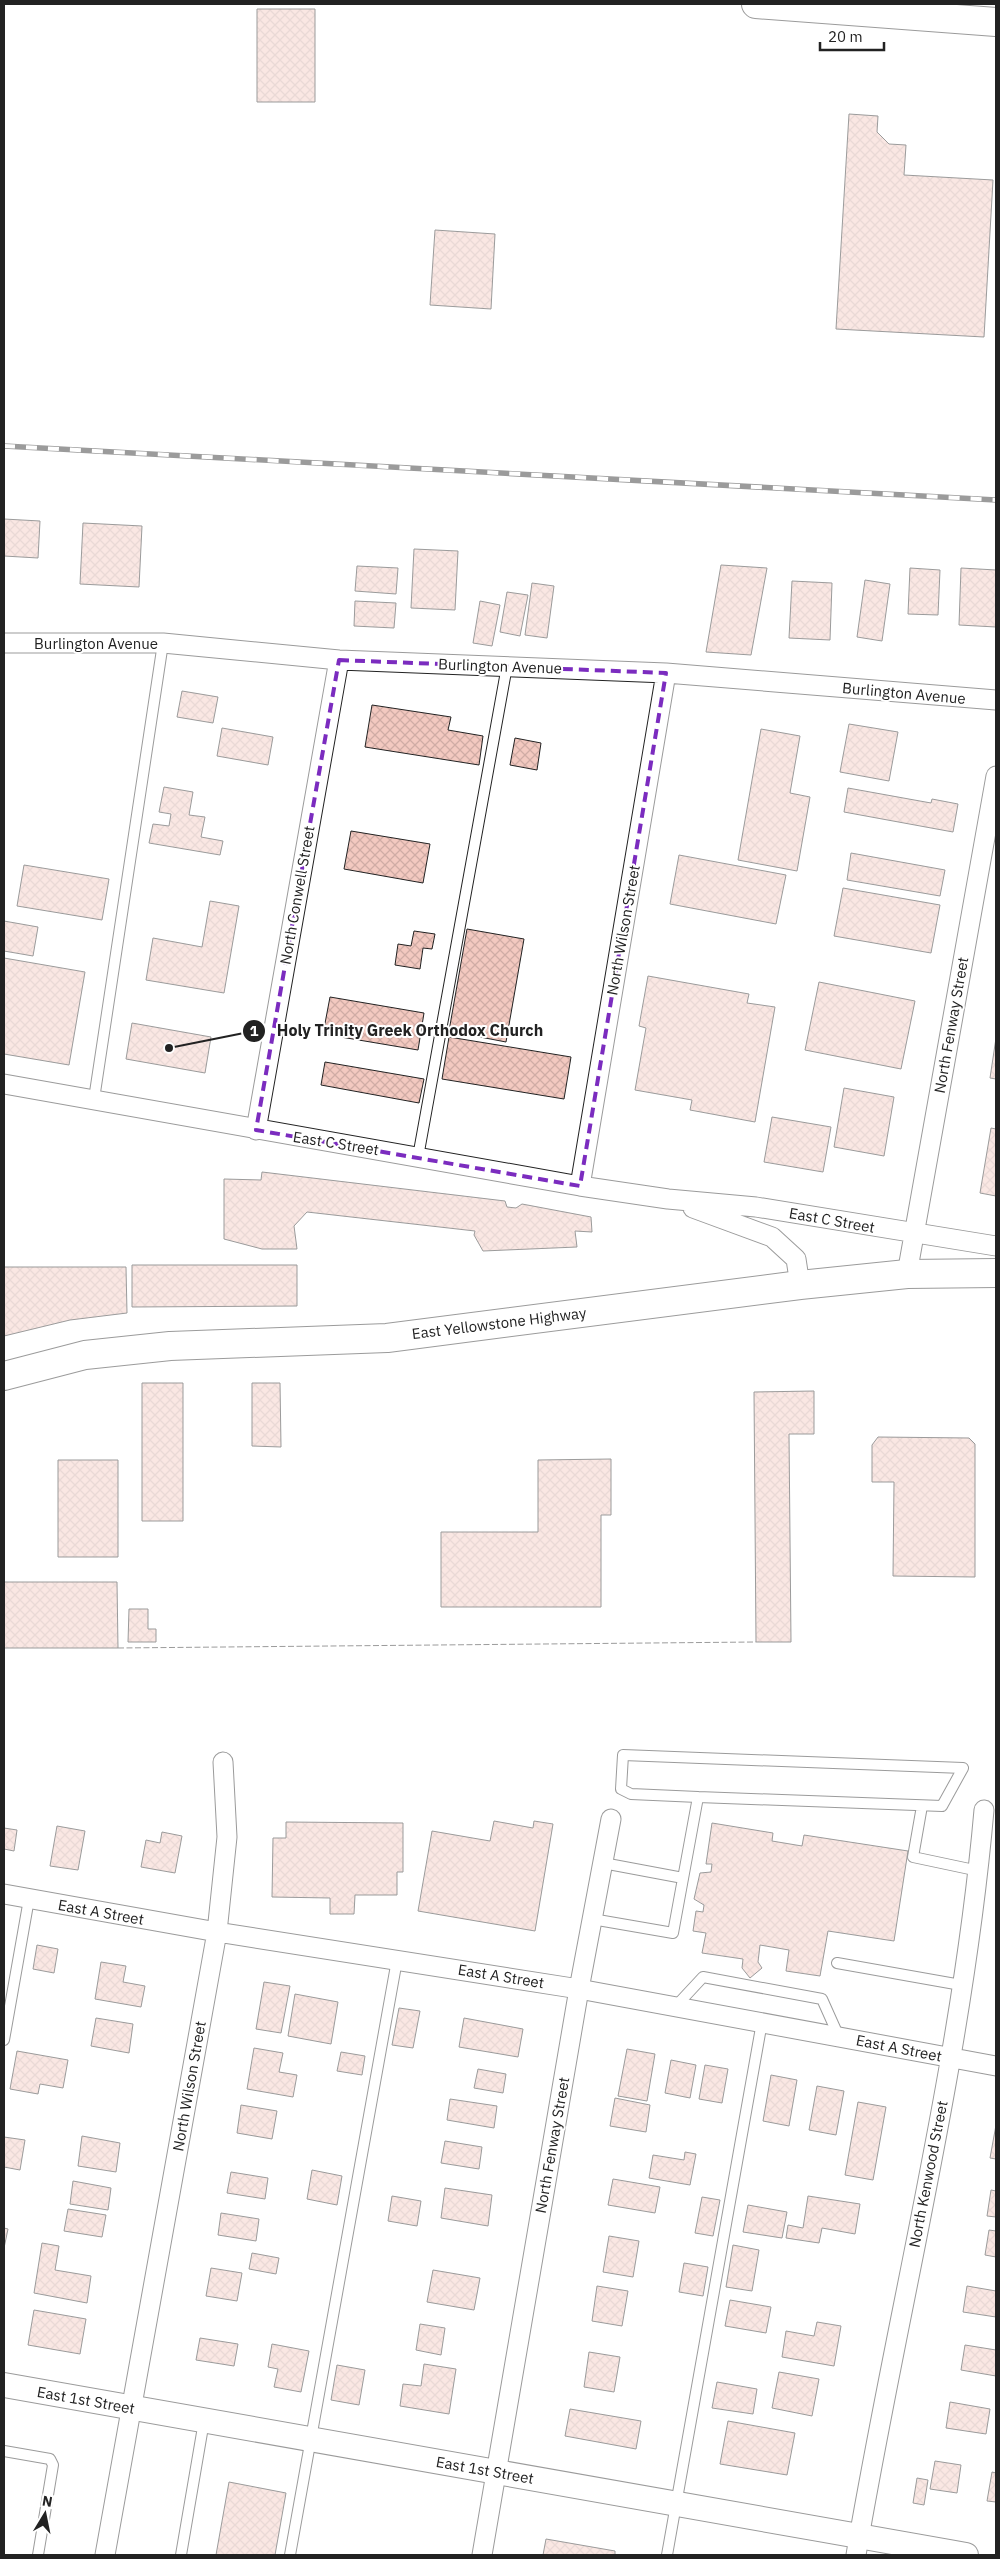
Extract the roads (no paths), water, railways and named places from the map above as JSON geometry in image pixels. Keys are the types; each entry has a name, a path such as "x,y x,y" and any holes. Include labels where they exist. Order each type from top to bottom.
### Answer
{"main road":[{"path":"756,4 996,22"},
{"name":"East Yellowstone Highway","path":"4,1376 94,1354 170,1346 387,1338 800,1285 907,1274 996,1273"}],"street":[{"name":"Burlington Avenue","path":"4,643 163,643 339,660 666,673 996,700"},
{"name":"North Conwell Street","path":"256,1130 339,660"},
{"name":"North Wilson Street","path":"580,1186 666,673"},
{"name":"North Fenway Street","path":"907,1274 912,1234 996,776"},
{"name":"East C Street","path":"4,1084 580,1186 668,1199 756,1208 996,1246"},
{"name":"East C Street","path":"668,1199 772,1237 796,1259 800,1285"},
{"name":"North Wilson Street","path":"105,2555 217,1932 227,1837 224,1762"},
{"name":"North Kenwood Street","path":"858,2546 950,2058 990,1810"},
{"name":"North Fenway Street","path":"482,2555 579,1989 611,1819"},
{"name":"East A Street","path":"4,1894 217,1932 579,1989 996,2066"},
{"name":"East 1st Street","path":"4,2385 676,2504 858,2546 966,2555"}],"lane":[{"path":"94,1099 163,643"},
{"path":"418,1156 507,666"},
{"path":"623,1755 963,1768 942,1806 698,1797 631,1794 621,1789 623,1755"},
{"path":"592,1920 673,1933 698,1797"},
{"path":"922,1806 913,1857 979,1870"},
{"path":"603,1863 683,1878"},
{"path":"4,2040 29,1899"},
{"path":"290,2555 397,1960"},
{"path":"837,1963 961,1985"},
{"path":"676,2006 703,1977 822,1999 839,2037"},
{"path":"667,2555 762,2022"},
{"path":"181,2555 204,2421"},
{"path":"4,2451 50,2459 53,2464 38,2555"}],"railway":[{"path":"4,446 996,500"}],"place":[{"name":"Holy Trinity Greek Orthodox Church","path":"169,1048"}]}
